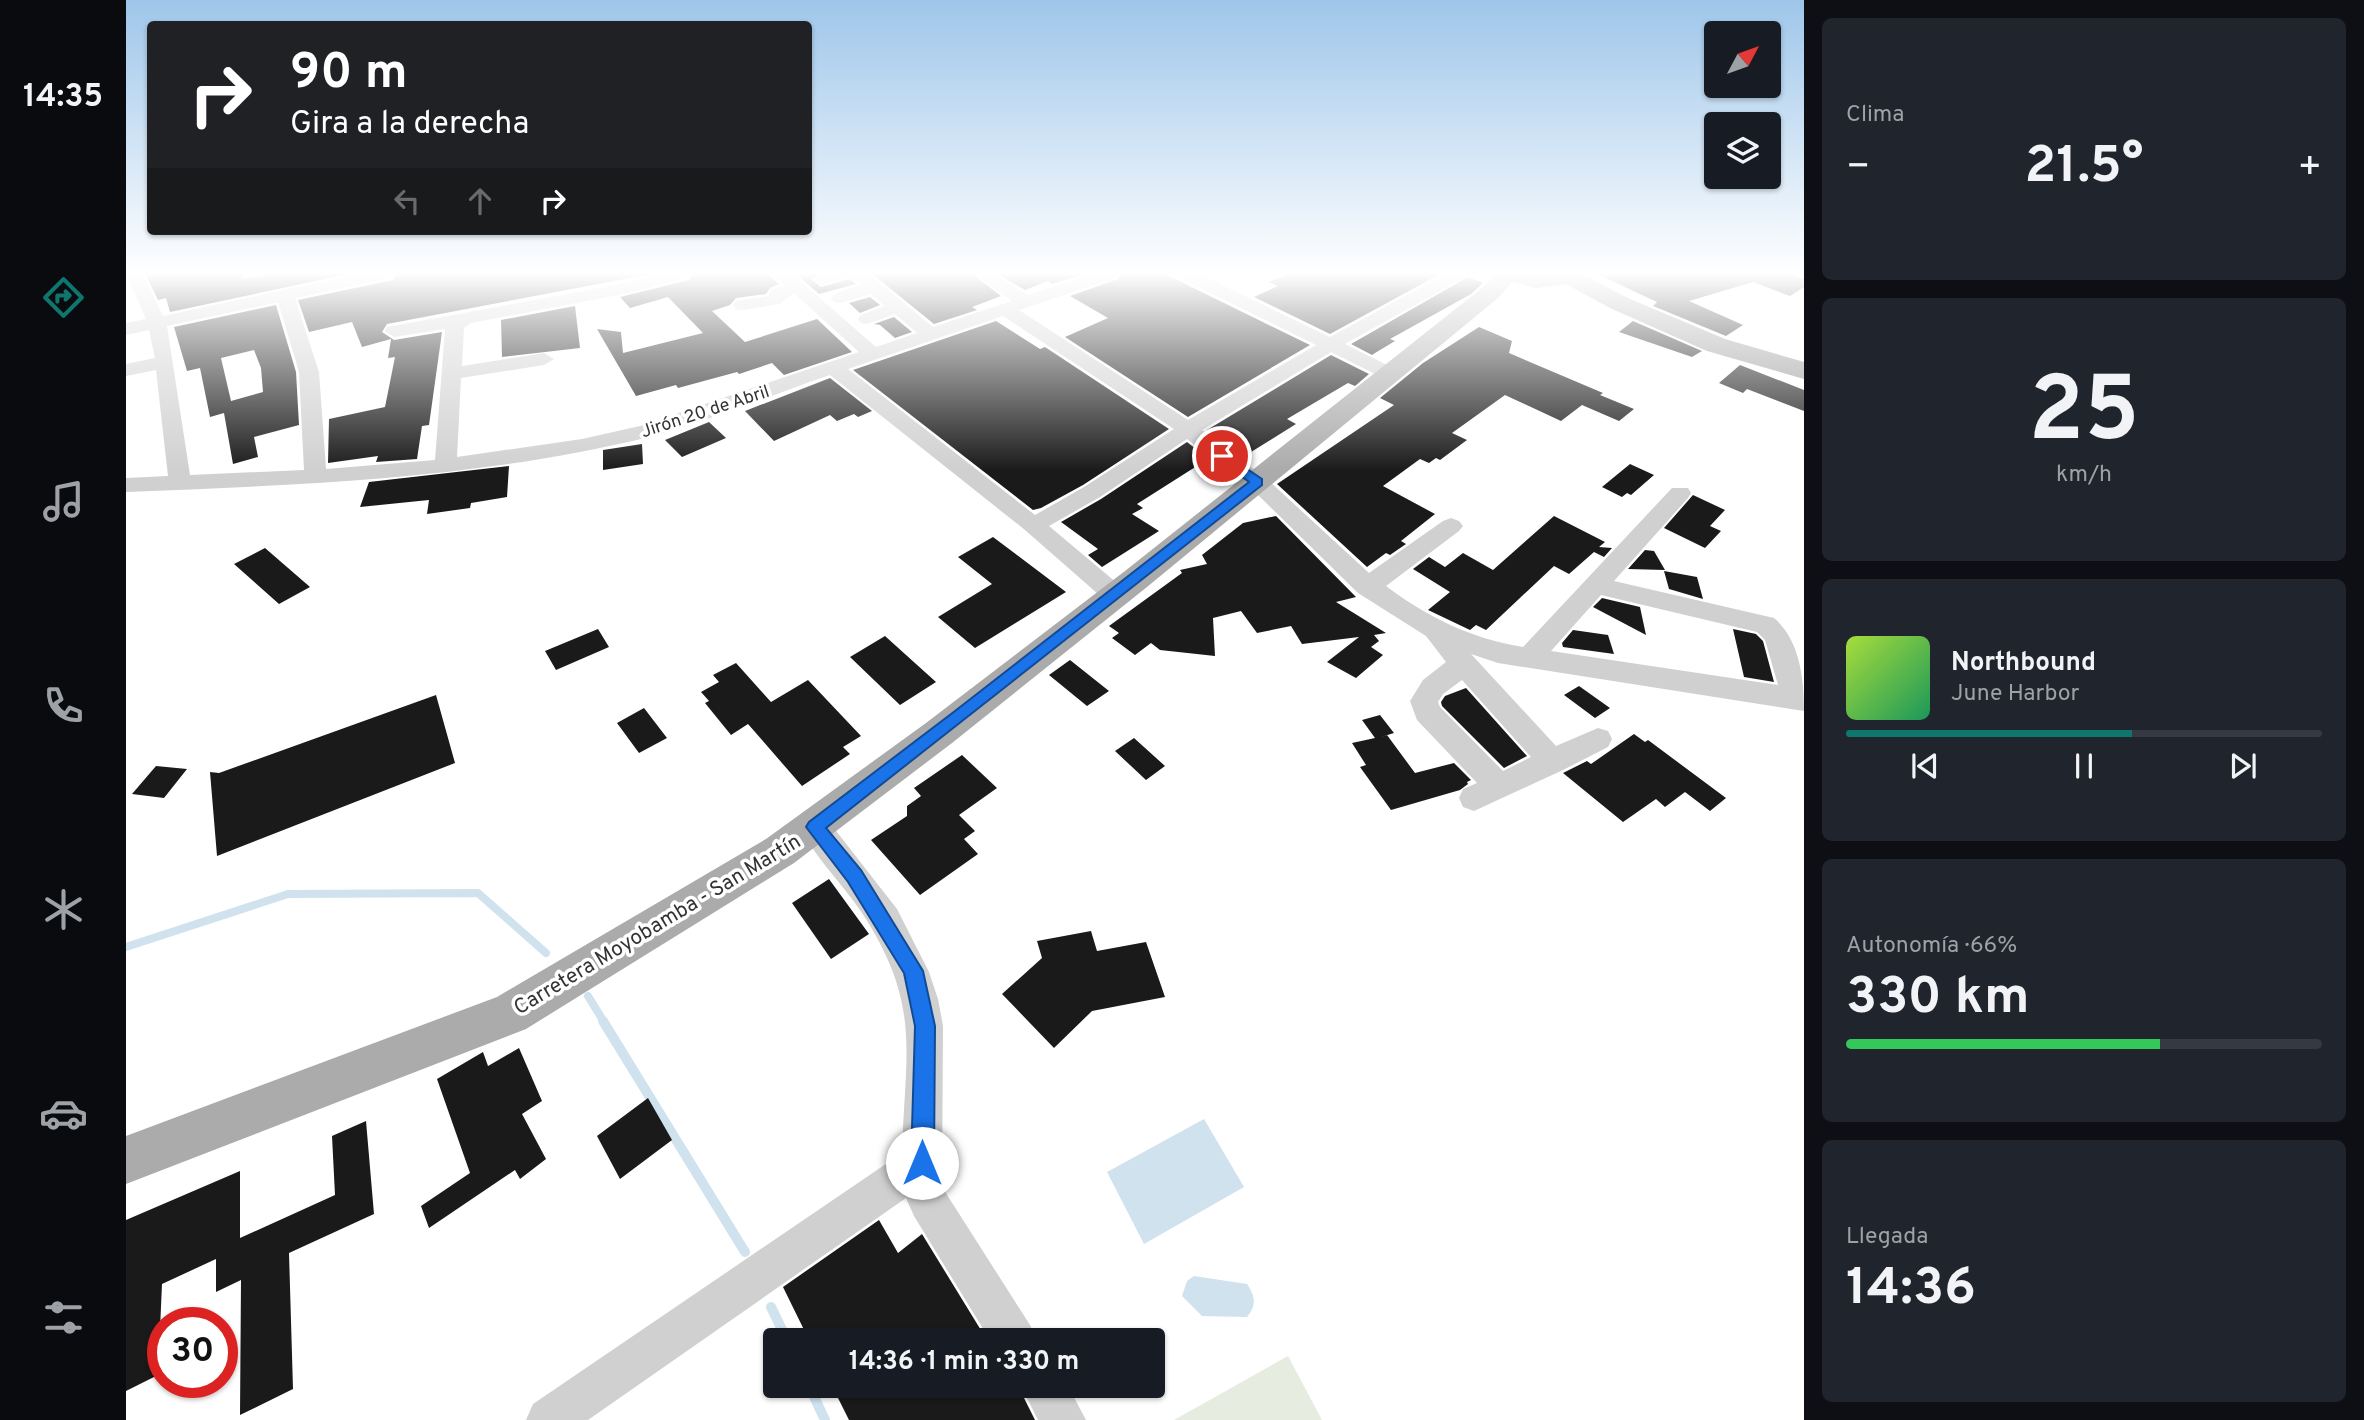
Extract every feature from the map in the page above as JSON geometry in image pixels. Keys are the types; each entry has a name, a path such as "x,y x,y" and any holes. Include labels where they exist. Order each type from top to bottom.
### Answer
{"highway":[{"path":"1703,339 1804,370"}],"main road":[{"name":"Carretera Moyobamba - San Martín","path":"126,1160 510,1014 780,851 815,827 1115,596 1431,339"}],"street":[{"path":"160,339 180,483"},
{"path":"299,339 309,372 315,476"},
{"path":"446,464 453,339"},
{"path":"857,339 873,354"},
{"name":"Jirón 20 de Abril","path":"126,485 315,476 446,464 597,443 646,431 915,339"},
{"path":"1050,339 1188,430 1257,482 1367,587 1434,632 1553,762"},
{"path":"1316,339 1390,374"},
{"path":"1033,525 1088,496 1188,430 1341,339"},
{"path":"450,374 544,359"},
{"path":"126,370 164,362"},
{"path":"834,368 1033,525 1115,596"},
{"path":"1531,656 1680,494"},
{"path":"1367,587 1451,526"},
{"path":"1434,632 1487,650 1799,698 1777,635 1765,625 1613,592 1594,585"},
{"path":"1464,664 1433,687 1424,701 1427,712 1487,792 1598,739"},
{"path":"815,827 854,876 914,971 925,1026 922,1188 928,1202 1007,1328"},
{"path":"549,1420 922,1163"},
{"path":"1050,1398 1063,1420"}],"shaded area":[{"path":"1288,1356 1322,1420 1174,1420"}],"water":[{"path":"1204,1119 1244,1187 1144,1244 1107,1172"},
{"path":"1194,1276 1247,1284 1254,1300 1250,1313 1247,1317 1202,1316 1182,1296 1187,1281"}],"building":[{"path":"178,339 286,339 296,372 299,425 254,437 258,457 233,464 224,413 210,417 200,368 187,371","holes":["254,350 261,368 263,392 231,401 221,358"]},
{"path":"359,339 390,339 362,347"},
{"path":"391,339 441,339 429,425 422,426 417,459 376,462 378,456 328,463 329,419 385,407 395,357 388,358"},
{"path":"502,339 579,339 580,348 502,357"},
{"path":"603,339 622,339 623,353 678,339 742,339 745,342 754,339 838,339 852,352 784,375 772,363 739,374 737,372 678,388 676,385 636,396"},
{"path":"943,339 1025,339 1040,349 1045,347 1169,429 1083,485 1033,510 853,370"},
{"path":"1068,339 1298,339 1310,345 1188,417"},
{"path":"1359,339 1395,341 1372,355 1351,344"},
{"path":"1460,339 1508,339 1512,341 1509,353 1634,409 1619,421 1582,405 1561,421 1505,395 1452,433 1467,440 1440,460 1436,458 1429,463 1420,459 1383,486 1435,514 1401,541 1406,544 1390,555 1386,553 1367,567 1277,484 1394,405 1380,398 1423,363"},
{"path":"1640,339 1675,339 1702,351 1692,357"},
{"path":"1331,355 1369,374 1355,386 1348,383 1287,419 1296,424 1243,457 1207,430"},
{"path":"1740,365 1804,390 1804,411 1747,389 1743,393 1719,383"},
{"path":"830,378 872,411 837,421 830,415 774,441 745,411"},
{"path":"709,422 726,438 682,457 665,440"},
{"path":"1187,442 1223,470 1217,473 1200,464 1137,504 1143,508 1132,514 1159,531 1102,567 1088,555 1098,549 1061,522"},
{"path":"642,444 643,464 603,470 603,450"},
{"path":"1630,464 1654,475 1631,495 1627,493 1622,497 1602,487"},
{"path":"509,466 507,497 471,503 470,508 427,514 429,500 360,507 369,482"},
{"path":"1693,495 1725,510 1710,526 1721,531 1705,548 1664,528"},
{"path":"1276,516 1356,597 1336,602 1386,633 1374,635 1379,641 1371,647 1383,655 1356,678 1327,662 1359,637 1302,644 1291,626 1257,633 1241,611 1213,618 1215,656 1160,650 1151,643 1135,655 1112,638 1119,633 1109,626 1182,573 1180,570 1207,564 1202,555 1243,523"},
{"path":"1554,516 1605,542 1599,547 1612,548 1604,557 1594,552 1569,574 1554,566 1486,630 1476,625 1470,630 1428,610 1450,592 1413,569 1429,557 1445,567 1463,553 1493,570"},
{"path":"993,537 1066,592 975,648 938,617 992,584 958,557"},
{"path":"265,548 310,587 279,604 234,564"},
{"path":"1645,550 1654,551 1665,570 1628,569"},
{"path":"1664,571 1697,577 1703,599 1669,589"},
{"path":"1602,598 1640,607 1646,635 1593,607"},
{"path":"598,629 609,647 556,670 545,651"},
{"path":"1733,629 1756,634 1763,641 1774,682 1744,677"},
{"path":"1573,630 1608,635 1614,654 1563,647 1562,643"},
{"path":"885,636 936,682 900,705 850,657"},
{"path":"1070,660 1109,691 1087,706 1049,675"},
{"path":"736,663 771,702 808,680 861,736 843,747 850,754 802,786 748,724 731,735 705,703 709,701 701,692 719,682 713,675"},
{"path":"1579,686 1610,708 1595,718 1564,695"},
{"path":"1466,688 1527,756 1504,768 1442,706 1441,702 1445,696"},
{"path":"436,695 455,763 217,856 210,772 219,773"},
{"path":"644,708 667,738 639,753 617,723"},
{"path":"1380,715 1394,733 1387,735 1415,773 1454,763 1471,780 1460,790 1391,810 1360,767 1366,765 1352,743 1375,738 1362,720"},
{"path":"1634,734 1645,742 1648,740 1726,798 1710,811 1685,792 1665,807 1656,799 1623,822 1563,773 1587,761 1591,764"},
{"path":"1134,738 1165,766 1146,780 1115,751"},
{"path":"962,755 997,788 959,815 975,831 964,839 978,854 920,895 871,840 907,816 907,806 921,796 914,788"},
{"path":"156,766 187,769 164,798 132,794"},
{"path":"829,879 869,934 831,959 792,903"},
{"path":"1091,931 1097,951 1146,942 1165,997 1092,1011 1054,1048 1002,994 1042,958 1037,941"},
{"path":"519,1048 542,1101 522,1114 546,1159 520,1179 515,1170 429,1228 421,1206 470,1173 437,1079 483,1052 488,1066"},
{"path":"648,1098 672,1140 620,1179 597,1136"},
{"path":"366,1121 374,1214 289,1253 293,1389 240,1415 241,1280 216,1292 216,1259 162,1284 161,1307 147,1307 147,1380 126,1391 126,1220 240,1171 240,1238 335,1195 332,1136"},
{"path":"879,1220 898,1253 922,1234 980,1328 803,1328 783,1287"},
{"path":"838,1398 1024,1398 1035,1420 849,1420"}],"waterway":[{"path":"126,947 288,894 478,893 546,953"},
{"path":"588,996 604,1022"},
{"path":"603,1021 745,1252"},
{"path":"771,1307 781,1328"},
{"path":"815,1398 825,1420"}],"route":[{"path":"922,1163 925,1026 914,971 854,876 815,827 961,716 1257,482 1222,456"}]}
